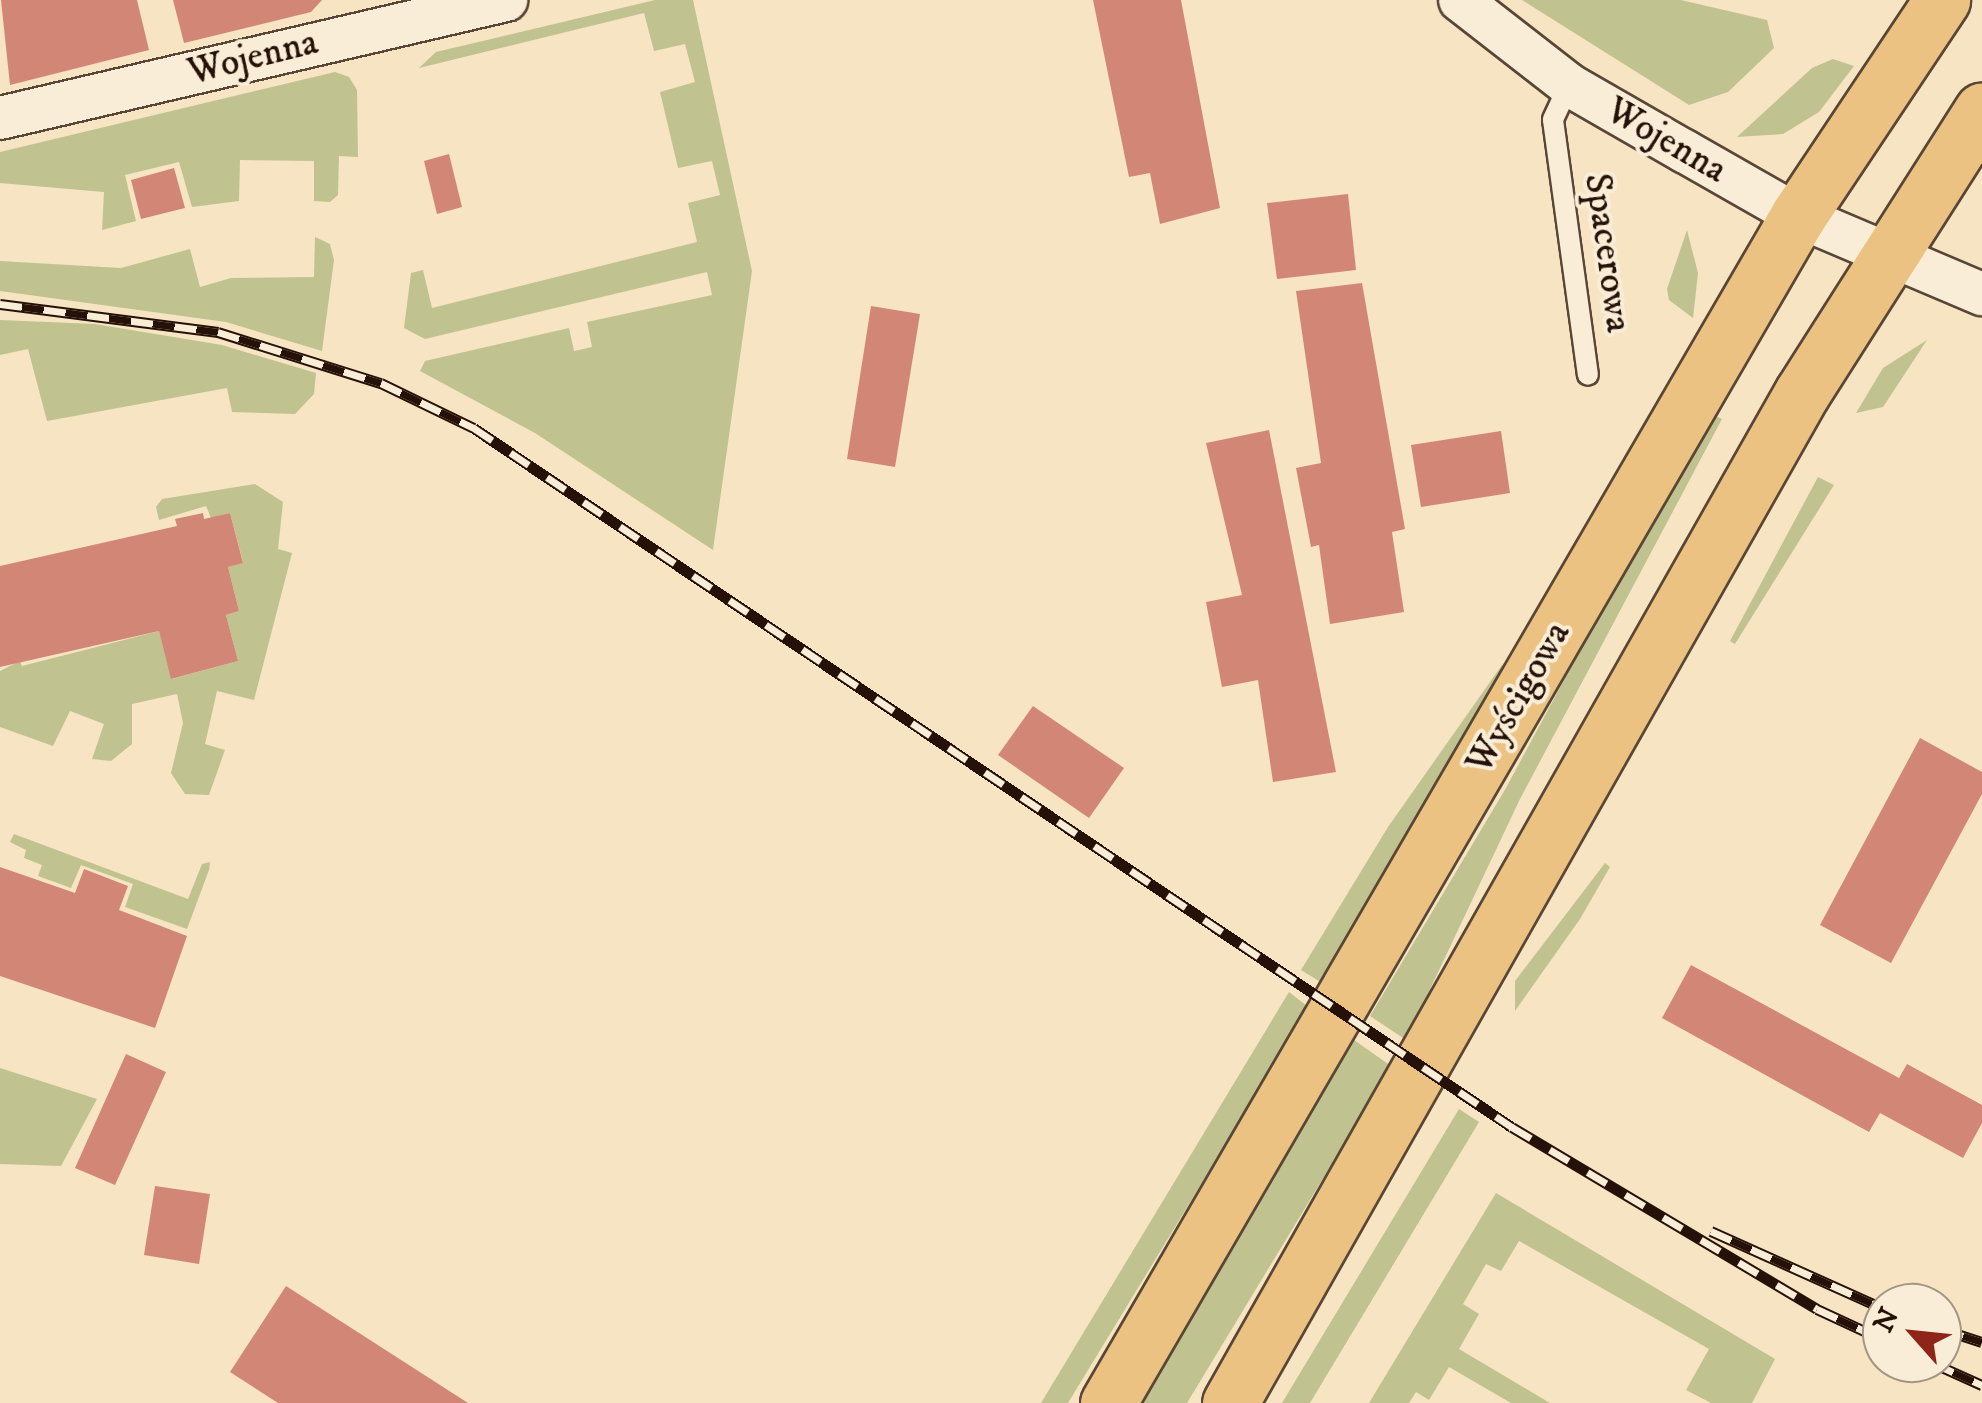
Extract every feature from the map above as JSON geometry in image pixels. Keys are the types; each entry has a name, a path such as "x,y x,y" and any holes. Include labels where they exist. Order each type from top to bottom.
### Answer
{"main road":[{"name":"Wyścigowa","path":"1108,1403 1798,216 1942,0"},
{"path":"1230,1403 1802,393 1982,110"}],"street":[{"name":"Wojenna","path":"0,118 377,14 506,0"},
{"name":"Wojenna","path":"1460,0 1569,85 1798,216 1982,294"}],"lane":[{"name":"Spacerowa","path":"1569,85 1553,120 1588,375"}],"green space":[{"path":"655,0 693,0 752,271 713,550 535,433 420,371 425,361 569,328 574,351 592,347 587,322 712,295 707,272 425,339 404,328 411,273 423,270 432,308 697,242 688,203 720,195 712,161 678,168 660,92 695,82 685,44 654,51 644,13 419,68 436,52"},
{"path":"1522,0 1681,0 1767,20 1774,48 1728,92 1689,105"},
{"path":"1833,59 1854,66 1819,112 1783,134 1737,137 1812,68"},
{"path":"335,72 349,77 357,90 358,157 339,156 338,195 330,202 314,201 314,161 240,160 239,201 192,207 179,162 125,175 136,221 102,230 104,192 0,183 0,152"},
{"path":"1687,230 1698,273 1693,318 1669,300 1667,289"},
{"path":"315,237 330,244 334,260 322,351 226,322 0,291 0,261 121,268 190,249 200,287 231,278 314,277"},
{"path":"0,320 95,324 222,345 316,373 314,394 295,414 232,412 227,388 47,421 28,349 0,355"},
{"path":"1927,340 1883,407 1856,413 1883,368"},
{"path":"1708,412 1722,419 1520,799 1406,1040 1370,1016 1506,788"},
{"path":"1818,477 1834,485 1735,644 1730,641"},
{"path":"255,484 283,502 278,549 292,553 254,700 217,691 205,744 225,750 209,795 185,794 171,773 183,723 177,694 132,704 132,744 111,761 92,759 104,724 70,711 53,746 0,727 0,671 20,661 22,666 159,631 172,679 238,661 226,615 239,611 228,567 243,562 230,513 211,518 206,506 159,520 156,507 162,499"},
{"path":"1502,665 1507,668 1322,983 1301,970 1388,827"},
{"path":"14,834 188,899 202,864 210,862 209,870 187,929 125,907 133,884 81,865 71,888 38,876 42,865 24,858 26,850 10,842"},
{"path":"1605,863 1610,867 1580,919 1515,1011 1515,981"},
{"path":"1289,992 1307,1006 1273,1066 1068,1403 1041,1403"},
{"path":"1354,1040 1391,1066 1187,1403 1137,1403"},
{"path":"0,1068 97,1099 61,1166 0,1164"},
{"path":"1459,1109 1479,1122 1310,1403 1282,1403"},
{"path":"1496,1193 1775,1359 1752,1403 1711,1403 1686,1390 1709,1349 1519,1241 1501,1271 1486,1264 1463,1304 1479,1314 1459,1349 1550,1403 1511,1403 1449,1367 1429,1400 1416,1392 1409,1403 1369,1403"}],"building":[{"path":"1,0 137,0 149,50 10,85"},
{"path":"173,0 322,0 311,12 184,43"},
{"path":"1093,0 1181,0 1220,208 1160,224 1150,173 1129,177"},
{"path":"449,154 462,207 437,214 424,161"},
{"path":"174,168 185,208 141,219 131,180"},
{"path":"1348,194 1356,270 1277,279 1267,203"},
{"path":"1362,283 1405,529 1392,532 1404,612 1330,624 1319,545 1311,547 1296,468 1321,463 1296,291"},
{"path":"871,306 920,314 895,467 847,459"},
{"path":"1269,430 1336,772 1273,782 1258,680 1222,687 1206,602 1242,595 1206,443"},
{"path":"1501,431 1510,493 1421,507 1411,445"},
{"path":"203,513 204,519 230,513 243,563 228,567 239,611 226,615 238,661 171,679 159,631 0,667 0,566 177,526 175,519"},
{"path":"1033,706 1124,768 1089,818 998,755"},
{"path":"1920,738 1982,772 1982,794 1891,963 1820,925"},
{"path":"0,867 75,893 84,869 128,886 119,910 187,936 155,1028 0,976"},
{"path":"1691,965 1899,1078 1907,1064 1982,1105 1982,1123 1963,1158 1880,1113 1869,1132 1662,1018"},
{"path":"126,1054 166,1072 115,1185 75,1168"},
{"path":"155,1186 210,1194 199,1264 144,1255"},
{"path":"286,1286 468,1403 278,1403 230,1372"}],"railway":[{"path":"0,304 218,332 381,383 474,428 1512,1127 1817,1309 1862,1330"},
{"path":"1711,1231 1862,1299"},
{"path":"1962,1336 1982,1342"},
{"path":"1962,1376 1982,1385"}]}
